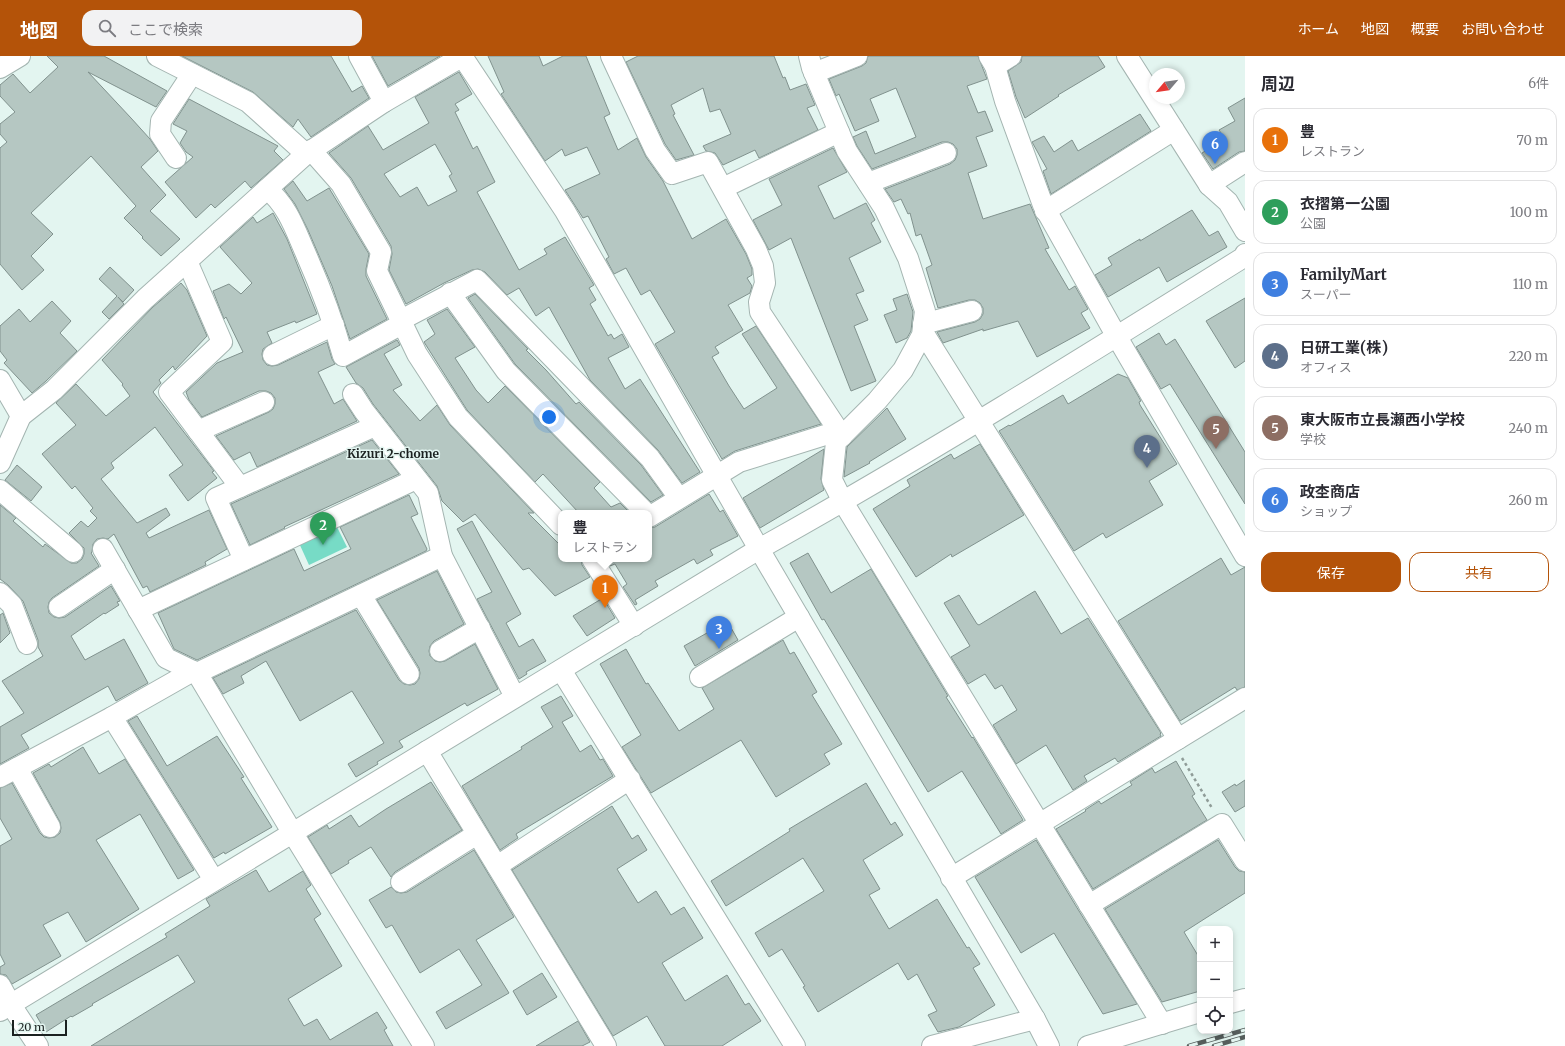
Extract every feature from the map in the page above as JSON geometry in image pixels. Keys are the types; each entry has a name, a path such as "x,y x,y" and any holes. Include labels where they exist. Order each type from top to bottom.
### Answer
{"street":[{"path":"0,68 20,56"},
{"path":"157,56 248,102 309,152 341,184 381,252 377,271 417,354 458,417 558,522"},
{"path":"359,56 384,102"},
{"path":"0,463 21,416 54,390 145,299 267,189 309,152 384,102 462,56 565,211 759,549 1035,1019 1049,1046"},
{"path":"611,56 655,150 672,174 708,162 756,249 763,266 765,283 760,302 760,312 842,436"},
{"path":"856,56 812,65 847,151 884,208 908,258 925,311 923,328 903,370 877,401 836,442 832,480 843,502 1162,1024"},
{"path":"1127,56 1209,185 1228,202 1245,232"},
{"path":"998,59 1005,101 1046,211 1245,556"},
{"path":"176,158 160,134 161,122 192,74"},
{"path":"1046,211 1174,130"},
{"path":"723,188 839,132"},
{"path":"868,183 946,153"},
{"path":"1209,185 1245,162"},
{"path":"267,189 274,194 286,209 317,279 334,325 343,356 450,293 477,280 650,458 680,498"},
{"path":"5,1008 759,549 843,502 1117,336 1244,257 1245,254"},
{"path":"187,261 222,342 169,392 240,487"},
{"path":"450,293 506,371 642,510"},
{"path":"923,328 972,311"},
{"path":"272,355 334,325"},
{"path":"923,328 1175,741"},
{"path":"0,380 21,416"},
{"path":"353,394 375,426 428,493 442,556 515,697"},
{"path":"198,430 264,402"},
{"path":"244,560 216,498 375,426"},
{"path":"652,514 739,462 825,436 842,436"},
{"path":"138,610 416,479"},
{"path":"0,490 73,552"},
{"path":"103,549 166,658 195,672 424,1046"},
{"path":"50,827 9,772 195,672 442,556"},
{"path":"594,562 634,626"},
{"path":"59,607 115,569"},
{"path":"0,593 12,605 27,644"},
{"path":"361,595 409,674"},
{"path":"700,677 799,617"},
{"path":"440,651 480,628"},
{"path":"561,670 795,1046"},
{"path":"951,878 1245,698"},
{"path":"112,717 214,880"},
{"path":"426,751 606,1046"},
{"path":"497,866 630,779"},
{"path":"1089,905 1232,829 1245,861"},
{"path":"401,882 477,834"},
{"path":"0,985 5,1008 38,1046"},
{"path":"1233,1002 1245,999"},
{"path":"1088,1046 1197,1013"},
{"path":"932,1046 1035,1019"}],"path":[{"path":"1175,741 1232,829"}],"green space":[{"path":"336,525 347,547 309,565 299,543"}],"building":[{"path":"47,56 104,56 167,91 156,107 88,72 150,139 158,151 141,167 166,195 150,211 180,239 161,256 124,218 136,206 91,156 31,213 53,234 31,256 44,270 22,290 0,264 0,148 7,142 0,134 0,124 15,112 0,96 0,85 13,74 30,93 58,67"},
{"path":"182,56 331,56 352,92 362,86 369,98 311,137 298,119 293,127 253,92"},
{"path":"372,56 440,56 388,86"},
{"path":"488,56 539,56 543,66 563,56 586,56 610,114 604,117 618,150 637,138 646,157 663,181 692,239 726,219 746,254 752,269 752,275 747,278 752,286 750,293 728,305 743,330 715,347 719,353 712,357 729,386 744,409 777,388 742,334 756,326 821,424 735,451 722,459 655,344 675,332 650,290 641,295 626,268 614,274 606,259 609,257 588,216 583,218 565,190 600,174 587,147 565,156 562,149 545,161 501,94 504,92"},
{"path":"638,56 774,56 783,78 785,77 790,90 806,84 815,105 807,108 818,130 759,158 755,150 723,165 715,153 706,151 703,146 731,134 720,109 710,112 703,88 671,105 675,114 673,115 694,155 676,160 665,144 626,62"},
{"path":"868,56 978,56 987,79 967,86 978,113 985,111 993,131 976,137 987,166 968,173 983,219 1030,204 1049,248 1045,249 1069,290 1075,286 1088,309 1081,313 1090,328 1037,357 1018,321 983,331 983,329 943,343 937,332 975,322 980,319 983,314 983,308 980,303 975,300 969,300 938,308 926,268 932,265 921,234 916,236 910,213 908,214 901,199 894,202 885,189 950,164 955,160 957,149 953,144 942,142 872,169 853,137 866,131 875,154 916,137 896,88 870,99 879,121 855,131 839,94 836,96 829,79 862,66 866,63"},
{"path":"1022,56 1098,56 1105,67 1058,95 1059,96 1025,118 1016,97 1008,71 1021,62"},
{"path":"459,72 472,94 455,104 459,110 455,112 473,149 477,146 495,182 477,192 519,270 547,254 544,249 565,237 594,285 589,288 596,300 590,304 608,336 611,334 614,339 622,334 629,347 608,358 625,389 640,379 700,472 682,483 658,450 590,380 549,307 536,316 519,288 507,295 485,272 478,269 472,270 444,283 406,304 389,270 392,254 391,246 351,178 329,153 368,126 383,150 429,123 415,97","holes":["435,144 452,174 449,176 457,191 428,206 417,187 400,197 384,174"]},
{"path":"1245,98 1245,151 1239,152 1213,169 1202,153 1225,139 1219,130 1235,121 1228,108"},
{"path":"189,99 278,146 274,151 283,160 251,188 245,181 215,208 211,204 196,218 165,182 193,157 186,152 180,143 187,131 173,124"},
{"path":"1140,114 1151,131 1051,194 1043,171 1047,169 1032,142 1044,136 1054,152 1072,140 1078,151"},
{"path":"833,148 847,172 818,186 834,219 866,203 875,220 871,223 881,242 849,258 864,291 856,294 868,320 854,326 876,381 851,391 791,238 769,250 753,220 782,205 769,179"},
{"path":"293,181 307,201 329,188 369,254 366,276 387,319 350,339 332,286 308,230 295,204 284,189"},
{"path":"1192,210 1209,236 1218,231 1227,247 1167,282 1159,267 1108,297 1095,275 1112,265 1108,258"},
{"path":"273,213 287,239 317,314 296,323 295,321 267,332 272,343 263,349 263,360 267,365 278,365 327,342 335,364 318,372 334,404 343,399 357,421 257,467 250,452 234,460 216,436 273,409 275,398 271,393 259,391 202,417 189,400 186,392 217,363 243,352 226,317 224,319 213,291 229,284 241,294 252,283 220,247 253,217 257,223"},
{"path":"110,267 134,290 123,302 118,297 124,304 109,319 102,312 117,296 99,279"},
{"path":"181,283 187,290 207,336 175,370 173,366 159,380 161,383 153,392 214,471 212,472 217,478 188,501 169,475 183,465 155,427 111,463 114,468 101,479 137,523 166,508 170,515 146,533 149,538 209,510 227,549 205,562 206,565 150,592 147,586 143,588 114,534 108,539 97,539 93,544 91,553 99,566 52,598 48,607 49,613 54,617 65,617 111,586 120,601 117,602 119,605 105,614 104,613 71,636 85,660 124,639 148,683 116,701 108,686 21,735 29,748 0,764 0,727 24,713 2,681 43,656 38,647 38,640 23,601 0,579 0,505 16,518 13,521 43,547 45,544 71,563 77,563 82,559 84,548 69,533 81,521 88,527 97,518 90,511 93,508 75,486 72,489 42,454 76,425 56,403 76,384 106,416 130,396 122,385 123,384 102,360 153,307"},
{"path":"475,294 528,349 526,350 576,404 579,402 641,465 663,495 651,502 515,364 468,298"},
{"path":"907,294 913,312 911,331 907,338 896,343 884,315 897,310 893,299"},
{"path":"1245,298 1245,361 1235,368 1206,321"},
{"path":"52,301 71,321 60,333 77,351 32,393 4,363 7,360 0,351 0,326 19,309 30,322"},
{"path":"447,309 475,347 455,358 476,390 488,403 505,386 600,482 594,488 611,507 620,503 627,510 576,510 543,474 535,482 467,410 424,342 435,334 427,320"},
{"path":"1159,333 1166,345 1175,339 1245,452 1245,504 1170,384 1161,389 1136,347"},
{"path":"397,340 400,345 384,354 402,385 393,390 420,421 437,405 450,425 534,513 528,513 558,543 558,562 582,562 590,577 555,596 529,568 523,570 475,514 463,522 442,501 437,486 373,404 363,388 356,383 346,367"},
{"path":"1118,374 1128,378 1141,401 1139,402 1140,405 1177,464 1149,481 1163,505 1106,538 1103,533 1074,551 999,431 1063,395 1068,404"},
{"path":"887,408 906,439 869,462 870,463 844,477 847,447"},
{"path":"372,440 399,474 284,527 285,528 250,545 231,504"},
{"path":"980,444 1024,515 952,557 951,554 916,577 873,509 910,486 907,480 951,454 954,459"},
{"path":"824,449 821,479 824,490 760,528 743,498"},
{"path":"17,465 42,487 31,501 5,480"},
{"path":"709,494 720,512 723,510 738,536 710,550 713,555 697,564 694,559 655,581 658,586 635,600 637,604 635,605 623,587 627,584 615,564 610,566 608,562 652,562 652,528"},
{"path":"409,495 418,514 411,517 427,549 426,551 197,660 174,649 158,613 294,549 304,571 351,549 340,527"},
{"path":"472,521 521,614 506,623 519,647 533,639 546,661 526,672 527,674 519,679 477,599 492,592 457,529"},
{"path":"808,553 831,593 871,569 948,696 946,697 972,738 973,737 1023,820 1001,834 962,771 928,792 824,619 822,620 790,563"},
{"path":"1221,558 1231,575 1245,567 1245,687 1237,690 1235,687 1180,721 1118,621"},
{"path":"437,571 464,624 434,641 430,646 430,656 435,661 445,661 475,644 498,689 467,706 465,703 399,741 403,747 377,762 378,764 356,777 348,764 384,743 352,691 300,721 266,661 241,676 244,683 223,694 213,678 356,610 399,680 404,684 415,684 419,679 419,668 377,600"},
{"path":"1035,591 1061,634 1088,618 1161,733 1161,736 1118,762 1115,758 1084,776 1087,781 1073,790 1046,745 1016,764 993,725 1017,710 1002,685 995,689 985,674 968,684 951,657 970,646 944,603 959,595 979,625"},
{"path":"603,598 615,618 587,636 573,616"},
{"path":"3,613 10,633 0,643 0,615"},
{"path":"721,625 730,626 738,640 695,666 684,646"},
{"path":"783,640 790,654 794,652 817,692 812,695 842,744 824,754 830,764 776,797 741,740 651,793 622,747 641,735 600,664 626,649 646,684 648,683 679,731 714,709 702,688"},
{"path":"561,696 573,716 562,722 580,752 591,745 600,760 603,759 613,776 516,834 518,838 500,850 462,786 522,749 521,747 553,727 541,707"},
{"path":"137,716 167,766 217,736 244,777 241,778 272,827 225,854 224,852 214,858 128,721"},
{"path":"83,747 99,774 125,759 194,870 178,879 140,814 96,840 139,909 86,942 68,912 43,925 61,956 12,984 6,975 0,974 0,967 5,964 0,954 0,846 12,839 0,818 0,788 12,783 40,833 44,837 55,837 60,833 60,822 33,773 49,764 51,767"},
{"path":"1176,761 1195,794 1192,796 1207,820 1093,889 1056,829 1086,811 1085,810 1099,801 1101,804 1132,785 1130,782 1152,768 1155,773"},
{"path":"1245,780 1245,806 1235,812 1222,792"},
{"path":"431,782 462,830 395,872 391,877 371,847 348,861 349,863 331,874 308,837 327,825 329,829 351,815 359,827"},
{"path":"866,783 891,825 895,822 903,835 863,860 880,889 869,895 889,929 937,899 967,948 969,947 980,964 973,968 995,1005 959,1027 938,1032 928,1015 937,1011 917,974 908,980 898,963 818,1012 803,987 805,986 782,949 769,957 755,933 824,891 803,858 726,906 711,881 790,831 789,829"},
{"path":"612,806 632,839 638,835 647,850 617,869 638,903 656,891 671,915 684,907 703,938 662,963 685,1001 727,975 745,1005 749,1003 761,1021 722,1046 665,1046 647,1016 613,1036 512,870"},
{"path":"1036,840 1137,1004 1103,1014 1054,933 1021,953 975,877"},
{"path":"1218,840 1235,867 1239,871 1245,872 1245,893 1184,932 1197,954 1197,992 1162,1002 1105,909"},
{"path":"474,850 514,917 476,940 509,993 446,1029 436,1012 482,985 459,949 420,973 392,925 386,928 369,900 391,887 396,892 407,892"},
{"path":"256,870 269,892 303,871 311,885 306,889 321,914 314,919 342,966 288,999 304,1026 317,1019 330,1040 377,1012 387,1028 384,1030 393,1046 91,1046 195,982 178,955 72,1017 71,1016 46,1032 36,1015 167,937 165,934 210,906 206,899"},
{"path":"542,973 557,997 527,1015 513,991"},
{"path":"578,1021 590,1042 582,1046 536,1046"}],"railway":[{"path":"1189,1046 1245,1030"},
{"path":"1214,1046 1245,1037"}],"place":[{"name":"政杢商店","path":"1215,164"},
{"name":"東大阪市立長瀬西小学校","path":"1216,449"},
{"name":"日研工業(株)","path":"1147,468"},
{"name":"衣摺第一公園","path":"323,545"},
{"name":"豊","path":"605,608"},
{"name":"FamilyMart","path":"719,649"}],"district":[{"name":"Kizuri 2-chome","path":"393,454"}]}
